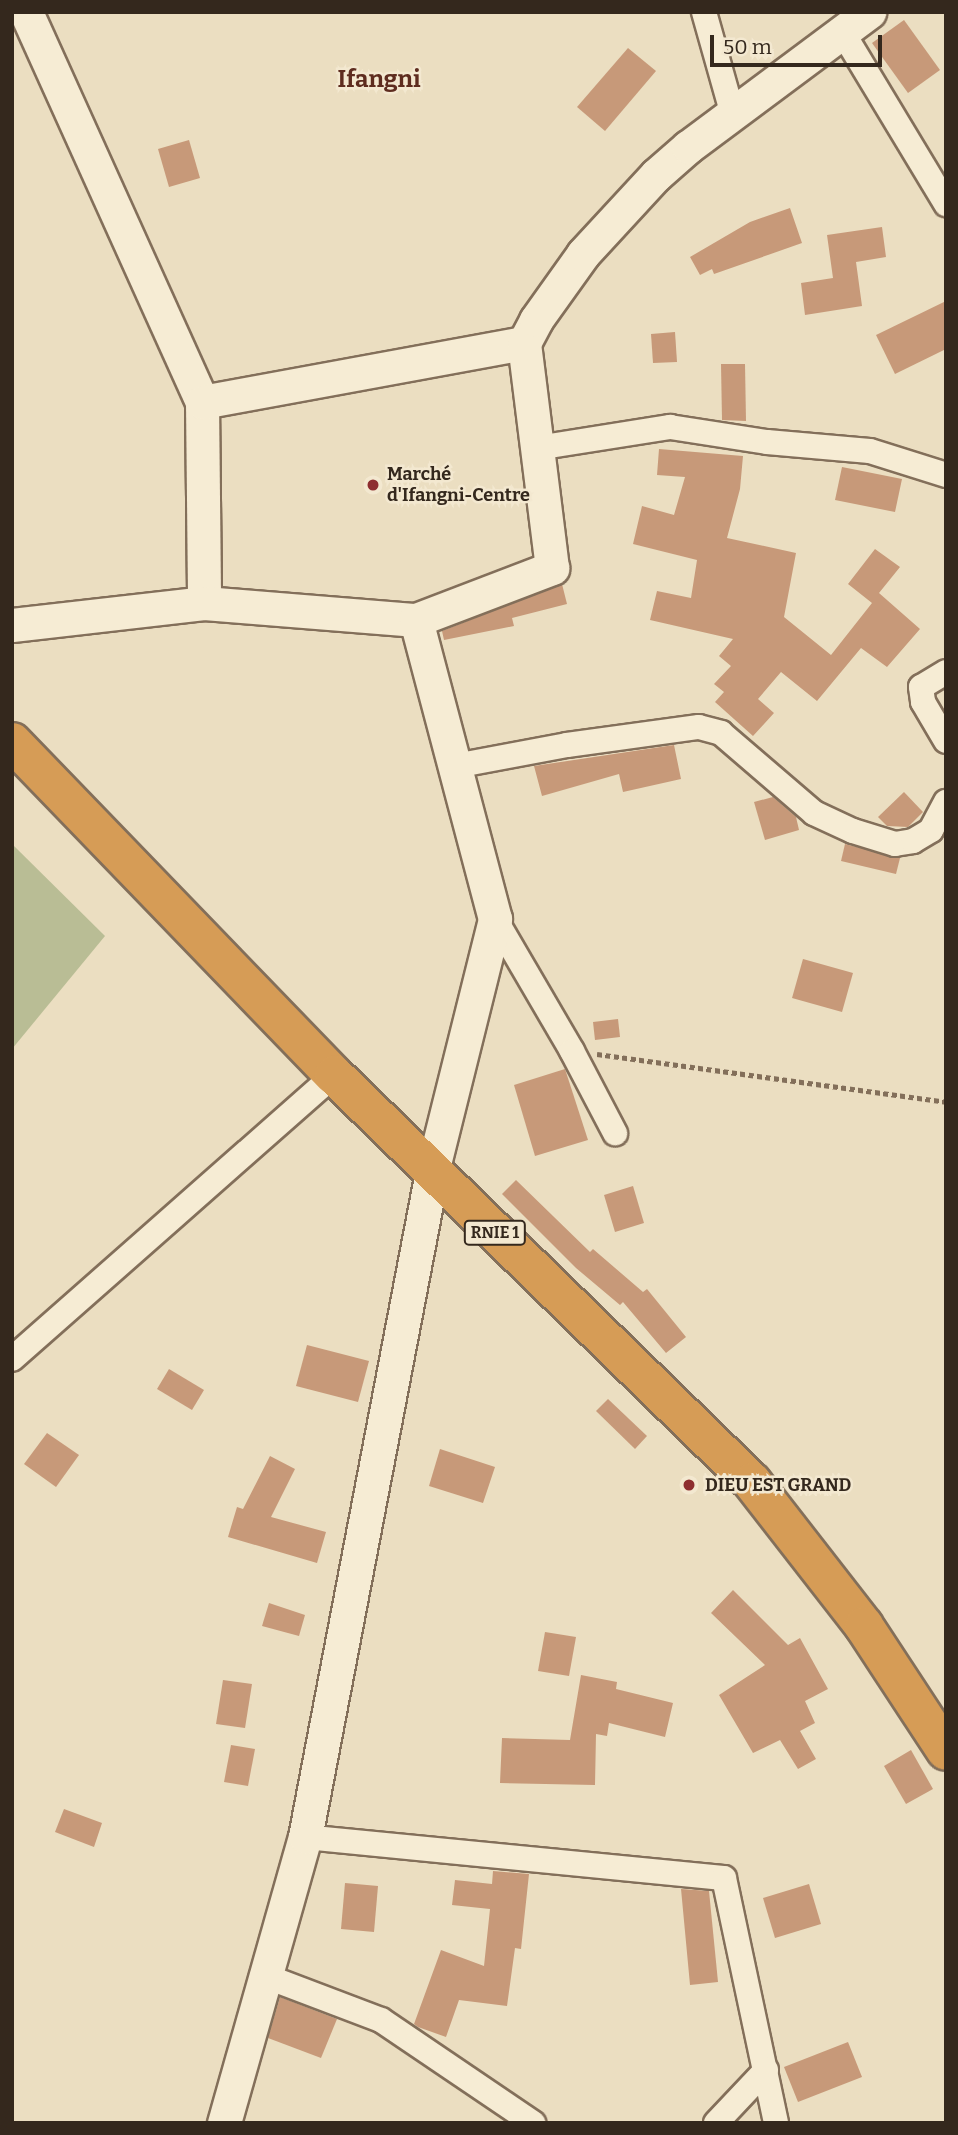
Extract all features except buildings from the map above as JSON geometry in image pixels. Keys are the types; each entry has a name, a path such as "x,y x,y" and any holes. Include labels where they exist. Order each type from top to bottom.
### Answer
{"highway":[{"name":"RNIE 1","path":"12,742 334,1075 752,1482 864,1626 946,1751"}],"street":[{"path":"26,12 202,402 204,603"},
{"path":"704,12 733,115"},
{"path":"12,625 204,603 416,620 552,568 524,343 547,302 625,205 688,147 869,12"},
{"path":"843,33 946,204"},
{"path":"202,402 524,343"},
{"path":"537,448 670,427 766,442 870,451 946,475"},
{"path":"416,620 495,919 572,1051 615,1133"},
{"path":"946,672 922,687 923,702 946,741"},
{"path":"455,766 567,745 699,727 721,733 814,813 853,831 895,844 913,841 931,830 946,802"},
{"path":"224,2123 305,1837 432,1172 495,919"},
{"path":"12,1359 334,1075"},
{"path":"305,1837 724,1878 776,2123"},
{"path":"265,1976 381,2020 533,2123"},
{"path":"716,2123 766,2070"}],"path":[{"path":"572,1051 946,1102"}],"green space":[{"path":"12,844 105,936 12,1049"}],"place":[{"name":"Marché d'Ifangni-Centre","path":"373,485"},
{"name":"DIEU EST GRAND","path":"689,1485"}],"district":[{"name":"Ifangni","path":"379,80"}]}
